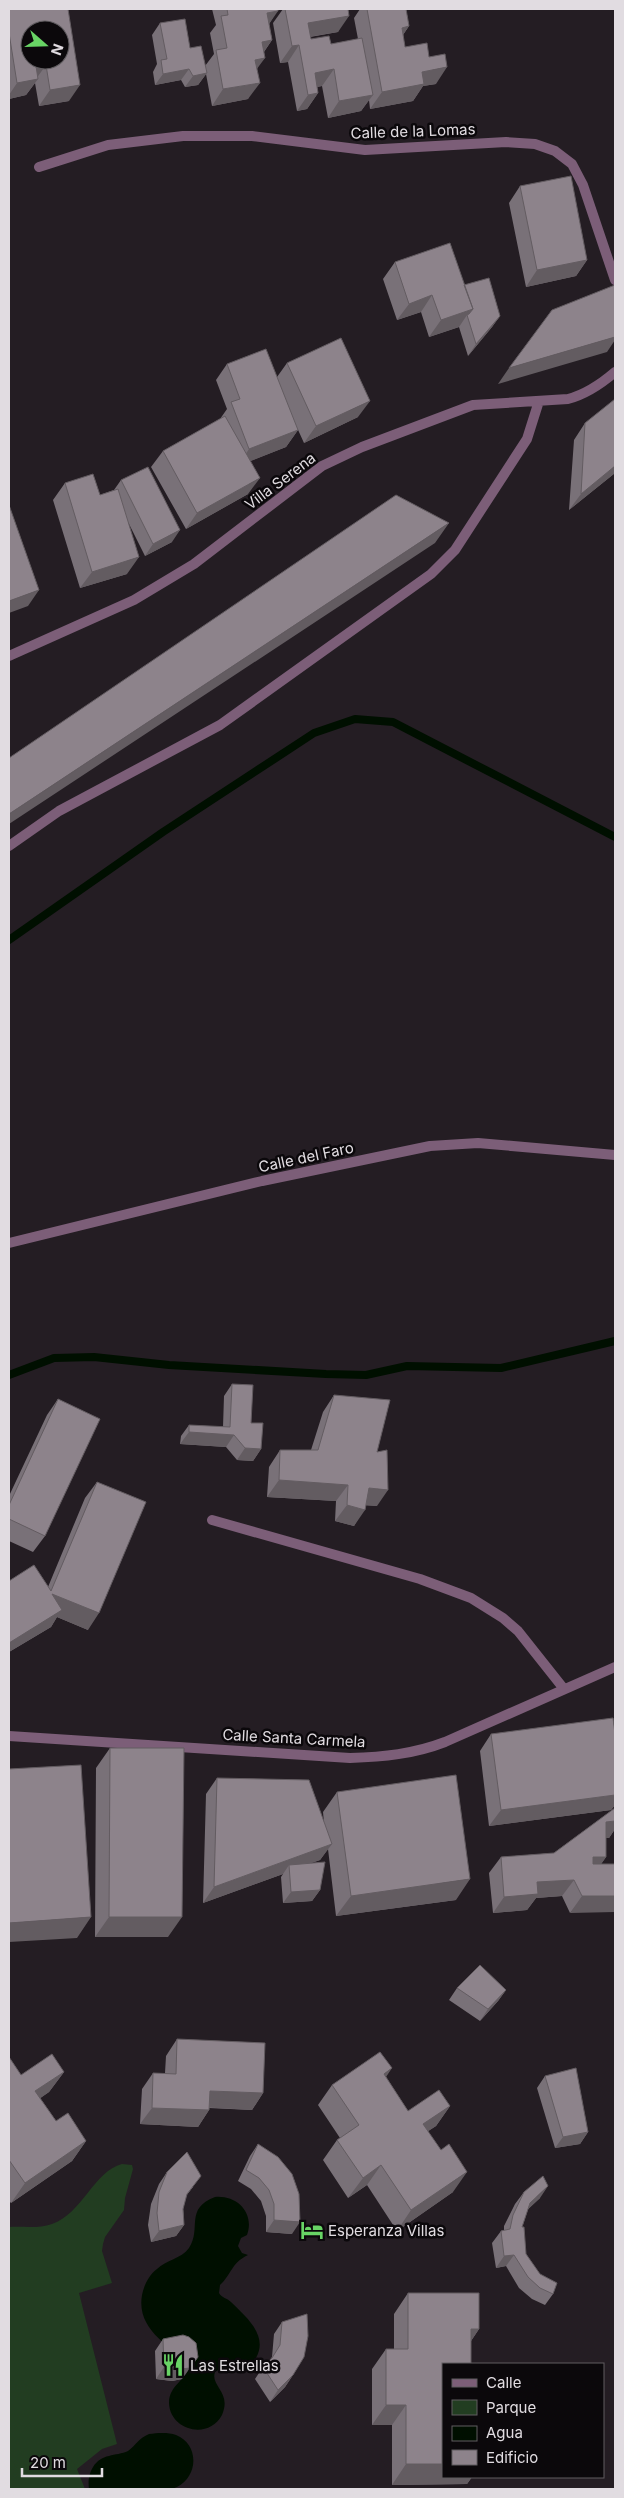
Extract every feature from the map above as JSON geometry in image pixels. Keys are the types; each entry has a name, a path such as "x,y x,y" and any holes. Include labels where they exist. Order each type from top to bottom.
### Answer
{"street":[{"name":"Calle de la Lomas","path":"40,167 108,145 138,139 183,136 252,136 365,150 506,142 535,144 555,151 572,164 583,185 615,280"},
{"name":"Villa Serena","path":"9,656 134,600 194,564 322,466 362,447 473,405 568,399 582,395 615,372"},
{"path":"9,846 59,811 220,725 431,574 464,537 527,439 539,401"},
{"name":"Calle del Faro","path":"9,1243 262,1181 430,1146 478,1144 615,1155"},
{"path":"212,1520 456,1591 491,1610 518,1631 564,1690"},
{"name":"Calle Santa Carmela","path":"9,1736 350,1758 381,1757 425,1750 615,1667"}],"green space":[{"path":"122,2164 132,2165 133,2169 125,2198 124,2210 105,2237 102,2251 112,2283 79,2293 117,2444 102,2449 77,2469 85,2489 9,2489 9,2227 41,2226 52,2224 62,2219 72,2211 103,2175 112,2168"}],"water":[{"path":"215,2197 223,2197 237,2202 246,2213 249,2227 247,2235 241,2238 238,2246 242,2253 248,2255 235,2265 220,2285 219,2293 243,2313 254,2327 260,2342 256,2358 244,2369 233,2371 223,2367 215,2372 215,2381 223,2395 224,2401 222,2415 216,2423 200,2430 183,2426 176,2420 171,2413 169,2403 172,2391 186,2374 190,2364 156,2336 144,2318 141,2307 142,2295 147,2280 154,2271 165,2263 186,2252 193,2241 195,2220 200,2207"},
{"path":"149,2434 173,2434 184,2439 189,2445 193,2460 192,2468 184,2482 177,2487 160,2490 89,2489 90,2473 99,2460 128,2451"}],"building":[{"path":"9,9 68,9 70,20 20,20 20,70 37,70 38,79 17,83 9,33"},
{"path":"227,9 278,9 278,11 267,13 272,40 262,42 265,58 255,60 260,83 223,89 216,50 227,48 221,16 228,15"},
{"path":"285,9 348,9 349,16 308,23 311,39 329,36 331,44 362,38 373,95 339,101 334,69 315,73 318,93 308,95 299,45 292,46"},
{"path":"367,9 406,9 409,26 402,28 405,47 427,43 429,57 445,54 447,67 422,72 424,84 382,92"},
{"path":"185,19 190,48 201,46 207,73 193,76 189,69 163,74 161,60 167,59 160,23"},
{"path":"70,22 80,85 50,90 47,70 70,70"},
{"path":"571,176 587,260 537,270 520,186"},
{"path":"450,243 473,309 441,320 432,295 409,304 395,262"},
{"path":"489,278 500,316 476,344 467,315 473,309 464,285"},
{"path":"615,285 615,337 509,368 552,310"},
{"path":"341,338 370,401 316,426 287,363"},
{"path":"266,349 298,430 249,449 231,402 240,399 227,364"},
{"path":"615,399 615,466 581,494 585,423"},
{"path":"225,416 260,478 197,513 163,451"},
{"path":"148,467 180,530 153,544 121,480"},
{"path":"93,474 100,495 118,489 139,557 92,572 65,483"},
{"path":"396,495 449,523 9,814 9,758"},
{"path":"9,505 39,590 9,601"},
{"path":"232,1384 253,1385 251,1423 263,1423 261,1449 245,1448 234,1435 189,1432 189,1425 230,1427"},
{"path":"334,1395 390,1400 377,1452 387,1450 388,1490 369,1488 365,1510 347,1505 348,1485 279,1480 280,1450 318,1450"},
{"path":"58,1399 100,1419 45,1536 9,1519 9,1505"},
{"path":"97,1482 146,1502 99,1613 52,1594 62,1610 9,1643 9,1581 34,1565 51,1591"},
{"path":"613,1718 615,1734 615,1795 501,1810 491,1734"},
{"path":"110,1748 184,1748 182,1917 109,1917"},
{"path":"81,1765 91,1917 9,1923 9,1769"},
{"path":"456,1775 470,1879 351,1896 337,1792"},
{"path":"217,1778 309,1780 332,1844 214,1887"},
{"path":"615,1808 615,1821 606,1822 606,1857 593,1857 593,1864 615,1864 615,1896 582,1896 574,1880 537,1882 538,1894 504,1897 501,1857 554,1853"},
{"path":"325,1862 320,1890 291,1892 289,1865"},
{"path":"480,1965 506,1990 488,2009 457,1988"},
{"path":"177,2039 265,2043 263,2093 210,2091 209,2110 152,2108 153,2073 176,2074"},
{"path":"380,2052 392,2068 384,2074 408,2111 439,2090 450,2106 423,2124 441,2150 449,2144 467,2172 411,2210 381,2165 363,2178 337,2140 359,2125 332,2085"},
{"path":"52,2054 64,2072 35,2091 56,2121 68,2113 86,2141 25,2183 9,2160 9,2057 21,2075"},
{"path":"576,2068 588,2132 563,2137 545,2076"},
{"path":"258,2144 278,2157 292,2174 299,2194 300,2222 274,2220 274,2204 269,2190 259,2178 246,2170"},
{"path":"187,2152 201,2176 187,2194 183,2209 184,2225 159,2231 157,2213 159,2192 167,2172"},
{"path":"543,2176 548,2186 530,2203 522,2227 524,2227 526,2254 540,2274 557,2283 553,2294 540,2288 528,2277 514,2255 504,2256 501,2231 510,2229 513,2215 524,2192"},
{"path":"408,2293 479,2293 479,2329 471,2329 471,2363 442,2363 442,2464 406,2464 406,2405 386,2405 386,2349 408,2349"},
{"path":"307,2314 308,2336 304,2357 293,2375 278,2390 263,2367 272,2358 280,2345 282,2322"},
{"path":"183,2335 196,2343 198,2357 190,2368 164,2367 163,2339"}],"waterway":[{"path":"9,940 163,832 314,733 355,719 393,722 615,837"},
{"path":"9,1375 54,1358 94,1357 169,1365 326,1374 366,1375 407,1366 501,1368 615,1341"}],"place":[{"name":"Esperanza Villas","path":"312,2230"},
{"name":"Las Estrellas","path":"173,2365"}]}
